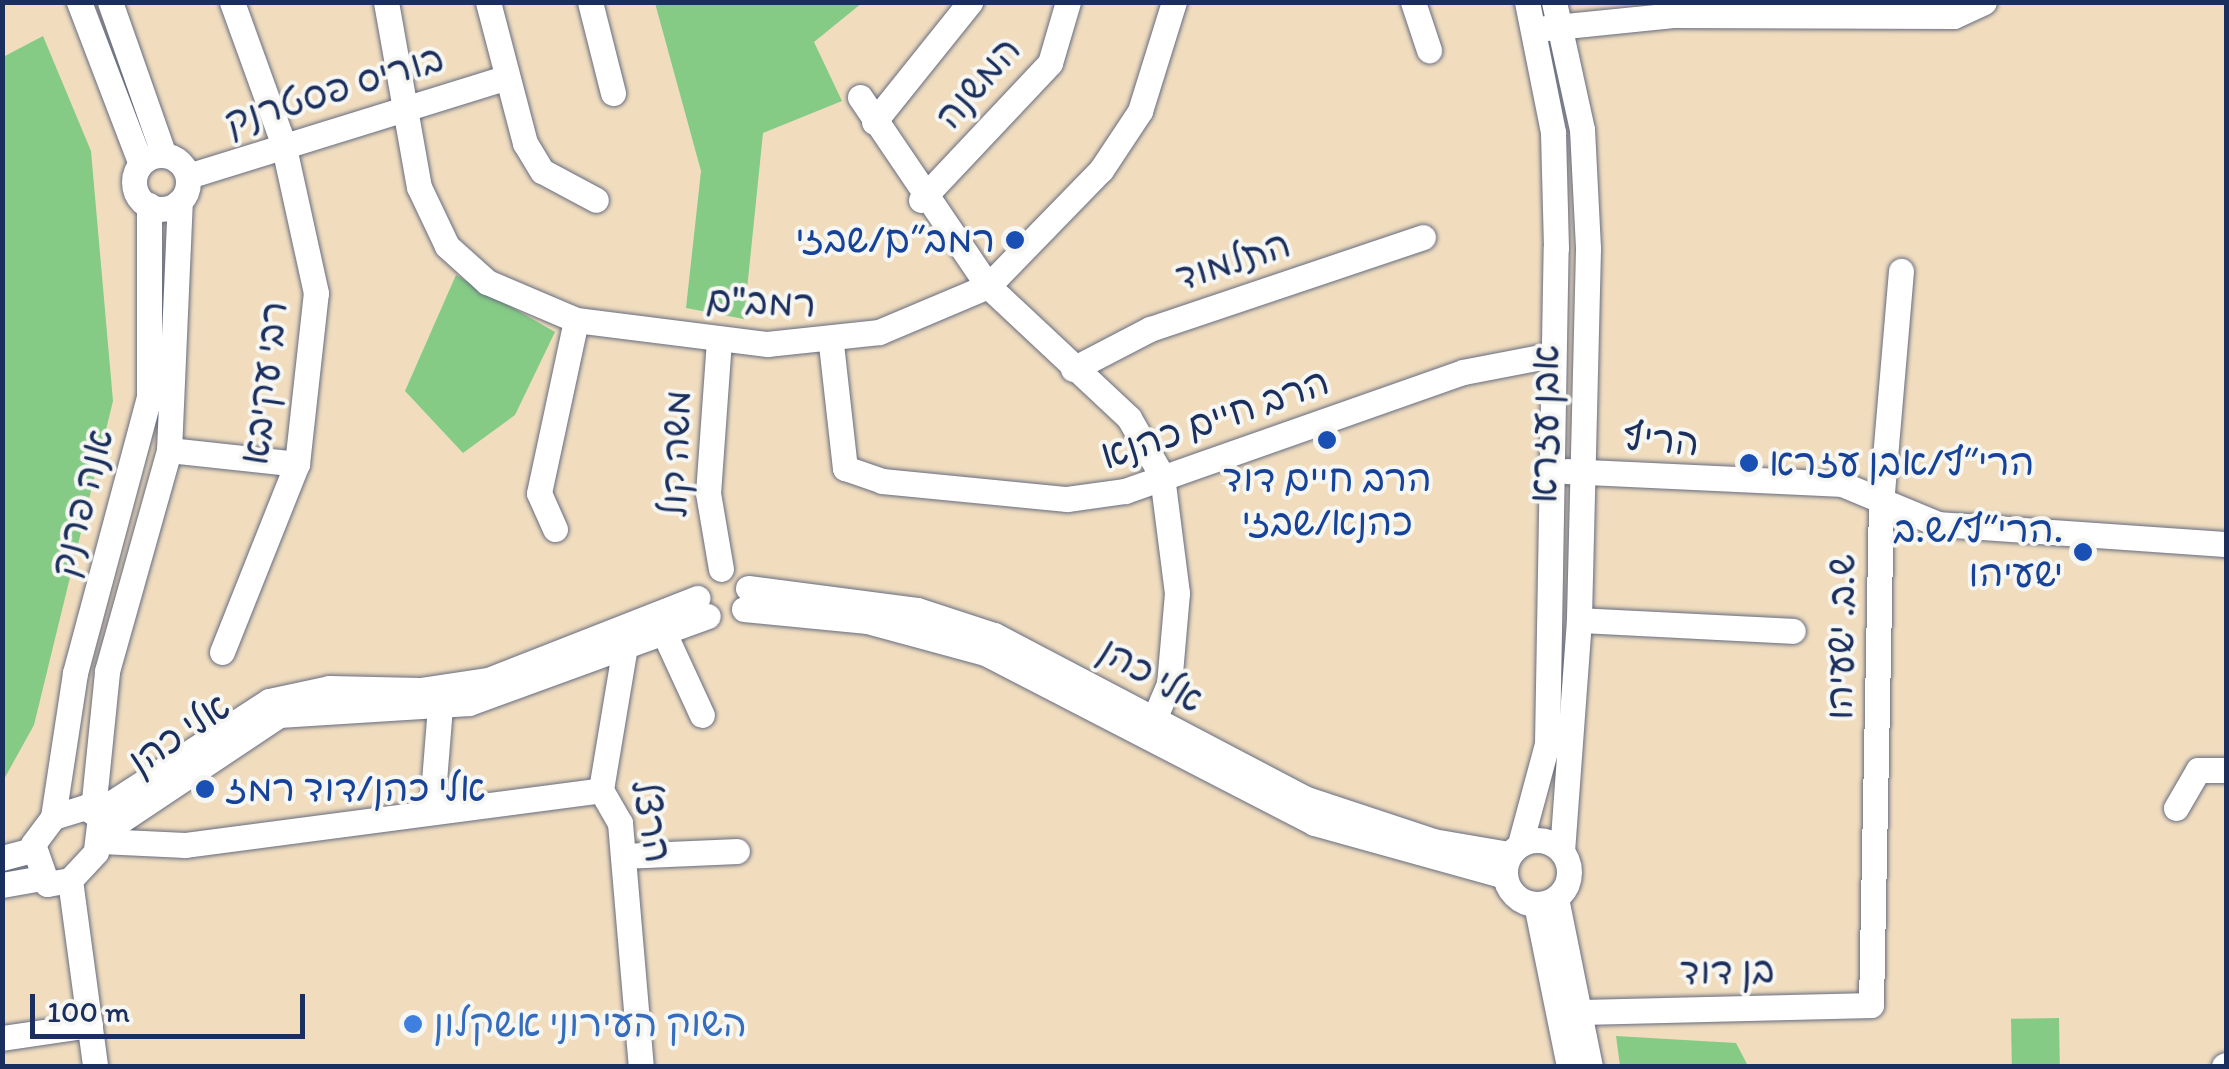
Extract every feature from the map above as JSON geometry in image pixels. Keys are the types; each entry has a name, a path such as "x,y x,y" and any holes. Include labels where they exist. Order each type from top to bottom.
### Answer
{"street":[{"path":"79,2 153,160 188,176"},
{"path":"110,2 153,160"},
{"name":"רבי עקיבא","path":"222,652 297,464 316,293 283,143 232,2"},
{"name":"רמב\"ם","path":"386,2 419,187 447,246 486,282 576,320 719,340 831,344 988,286 1101,170 1140,111 1174,2"},
{"path":"488,2 504,78 542,170 596,200"},
{"path":"590,2 612,93"},
{"path":"874,122 970,2"},
{"name":"המשנה","path":"922,200 1050,63 1068,2"},
{"path":"1414,2 1429,50"},
{"name":"אבן עזרא","path":"1511,858 1547,744 1552,132 1536,30 1527,2"},
{"path":"1536,30 1558,14 1980,7"},
{"name":"אבן עזרא","path":"1558,14 1582,129 1588,249 1579,620 1562,850"},
{"name":"בוריס פסטרנק","path":"188,176 406,104 504,78"},
{"path":"860,96 922,200 988,286 1129,418 1162,476 1176,563 1172,670 1150,729"},
{"name":"אנה פרנק","path":"54,816 75,673 148,396 148,206 135,186 153,160"},
{"name":"אנה פרנק","path":"98,824 108,671 168,450 180,201 188,176"},
{"path":"148,206 180,201"},
{"name":"התלמוד","path":"1073,369 1150,329 1423,237"},
{"name":"ש.ב. ישעיהו","path":"1871,1005 1882,504 1901,271"},
{"path":"556,529 539,493 576,320"},
{"name":"משה קול","path":"719,340 708,493 720,570"},
{"name":"הרב חיים כהנא","path":"831,344 845,468 860,478 1098,500 1463,372 1551,355"},
{"path":"168,450 297,464"},
{"name":"הריף","path":"1549,472 1842,484 1882,504 1938,524 2226,544"},
{"path":"720,570 746,598 732,619 703,607 703,579 720,570"},
{"name":"אלי כהן","path":"746,598 917,630 1018,668 1337,810 1511,858"},
{"name":"אלי כהן","path":"746,598 917,610 994,635 1113,696 1150,729"},
{"name":"אלי כהן","path":"98,824 269,701 329,688 471,684 703,607"},
{"name":"אלי כהן","path":"98,824 280,715 336,705 440,708 624,652 666,635 703,607"},
{"path":"1579,620 1793,630"},
{"path":"666,635 702,716"},
{"name":"הרצל","path":"624,652 601,790 620,823 641,1066"},
{"path":"1113,696 1148,694 1172,670"},
{"path":"432,806 440,708"},
{"path":"2176,808 2198,770 2226,770"},
{"path":"2,858 32,850 54,816 184,845 432,806 601,790"},
{"path":"95,1066 70,880 98,824"},
{"path":"1542,840 1562,850 1570,875 1546,901 1518,898 1511,858 1542,840"},
{"path":"32,850 40,878"},
{"path":"623,856 738,850"},
{"path":"2,884 40,878 70,880"},
{"path":"1546,901 1584,1012 1590,1066"},
{"path":"1546,901 1569,1066"},
{"name":"בן דוד","path":"1584,1012 1871,1005"},
{"path":"2,1038 90,1026"}],"green space":[{"path":"655,3 862,3 814,42 842,101 763,133 744,319 686,308 701,171"},
{"path":"43,36 91,151 113,401 34,725 3,781 3,57"},
{"path":"456,275 555,332 515,415 463,453 405,391"},
{"path":"2059,1018 2060,1066 2012,1066 2011,1019"},
{"path":"1616,1036 1736,1043 1748,1066 1620,1066"}],"place":[{"name":"רמב״ם/שבזי","path":"1015,240"},
{"name":"הרב חיים דוד כהנא/שבזי","path":"1327,440"},
{"name":"הרי״ף/אבן עזרא","path":"1749,463"},
{"name":"הרי״ף/ש.ב. ישעיהו","path":"2083,552"},
{"name":"אלי כהן/דוד רמז","path":"205,789"},
{"name":"השוק העירוני אשקלון","path":"413,1024"}]}
